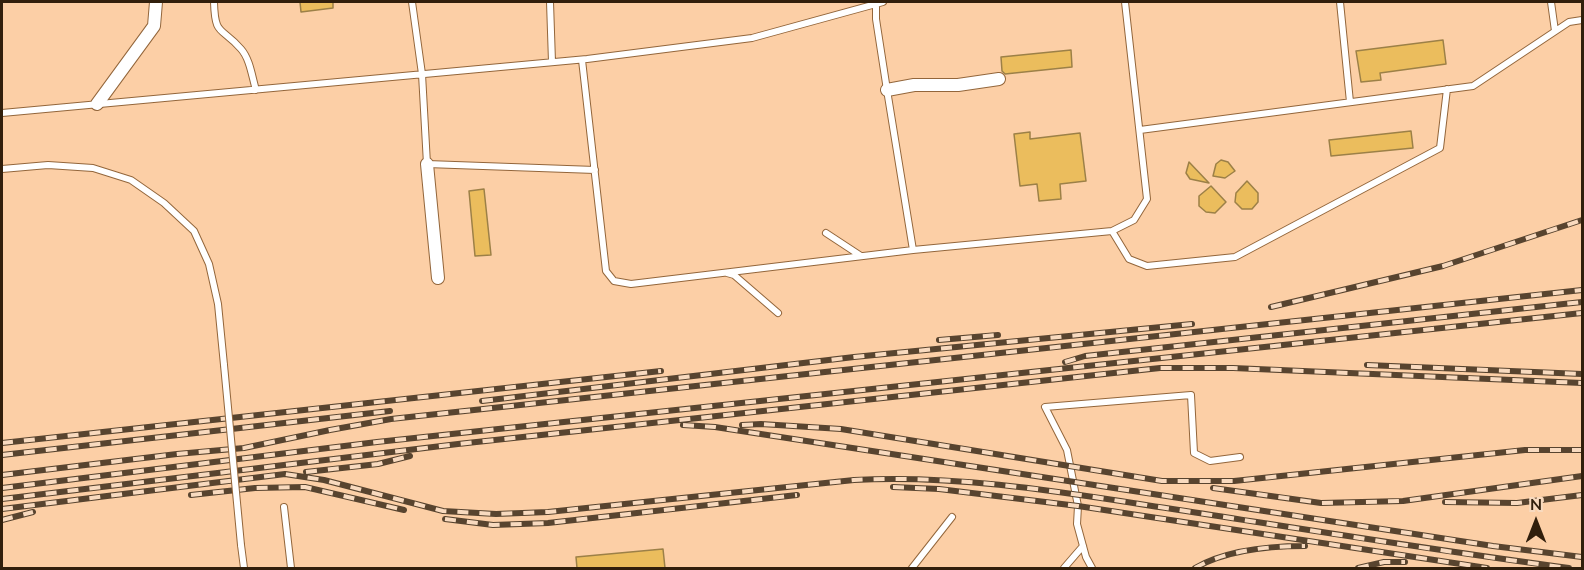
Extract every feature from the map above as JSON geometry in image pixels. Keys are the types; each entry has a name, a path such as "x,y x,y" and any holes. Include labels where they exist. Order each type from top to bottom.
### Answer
{"street":[{"path":"97,104 154,26 156,2"},
{"path":"887,90 914,86 958,86 999,79"},
{"path":"427,164 438,278"}],"lane":[{"path":"214,2 214,23 242,50 249,64 256,90"},
{"path":"412,2 422,74 427,164 595,171"},
{"path":"550,2 552,62"},
{"path":"2,113 582,60 752,38 883,2"},
{"path":"582,60 606,271 614,281 631,284 913,250 1112,231 1134,220 1147,199 1125,2"},
{"path":"1340,2 1350,102"},
{"path":"1551,2 1555,31"},
{"path":"876,4 876,18 913,250"},
{"path":"1140,130 1473,86 1569,22 1582,20"},
{"path":"1112,231 1129,259 1147,266 1235,257 1440,148 1447,89"},
{"path":"2,169 48,165 93,168 131,180 164,203 194,231 209,264 218,304 244,568"},
{"path":"826,233 862,256"},
{"path":"727,272 734,275 777,313"},
{"path":"1092,568 1077,524 1078,506 1067,450 1045,408 1191,395 1194,453 1210,461 1240,457"},
{"path":"284,507 291,568"},
{"path":"912,568 952,517"},
{"path":"1064,568 1083,546"}],"shaded area":[{"path":"2,2 1582,2 1582,568 2,568"}],"building":[{"path":"300,2 333,2 333,8 301,12"},
{"path":"1443,40 1446,64 1380,73 1381,80 1361,82 1356,51"},
{"path":"1071,50 1072,67 1005,74 1002,71 1001,57"},
{"path":"1411,131 1413,148 1331,156 1329,140"},
{"path":"1030,132 1030,139 1080,133 1086,181 1060,184 1061,199 1039,201 1037,184 1020,186 1014,134"},
{"path":"1221,160 1228,162 1235,171 1225,178 1213,176 1216,164"},
{"path":"1189,162 1209,183 1190,179 1186,173"},
{"path":"1247,181 1258,193 1258,202 1252,209 1242,209 1235,202 1236,193"},
{"path":"1211,186 1226,202 1215,213 1206,212 1199,206 1199,196"},
{"path":"484,189 491,255 475,256 469,191"},
{"path":"663,549 665,568 577,568 576,557"}],"railway":[{"path":"1271,307 1443,266 1582,220"},
{"path":"2,475 244,448 391,419 1582,290"},
{"path":"1065,362 1085,356 1582,302"},
{"path":"2,488 377,442 1582,313"},
{"path":"482,401 854,357 1192,324"},
{"path":"939,340 998,335"},
{"path":"1367,365 1582,374"},
{"path":"2,499 458,444 1160,368 1233,368 1582,383"},
{"path":"2,443 661,371"},
{"path":"2,455 390,411"},
{"path":"683,425 715,427 1493,546 1582,557"},
{"path":"742,425 841,429 1162,481 1234,481 1525,450 1582,450"},
{"path":"306,472 378,464 410,456"},
{"path":"2,509 285,474 324,480 443,511 496,514 548,512 854,480 935,480 1058,492 1569,568"},
{"path":"1213,488 1321,503 1403,501 1582,476"},
{"path":"191,495 255,488 305,487 404,510"},
{"path":"893,487 939,489 1078,506 1487,568"},
{"path":"445,519 493,525 548,523 797,495"},
{"path":"1445,502 1517,503 1582,495"},
{"path":"2,520 33,512"},
{"path":"1195,568 1220,557 1248,550 1305,546"},
{"path":"1358,568 1384,562 1405,562"}]}
